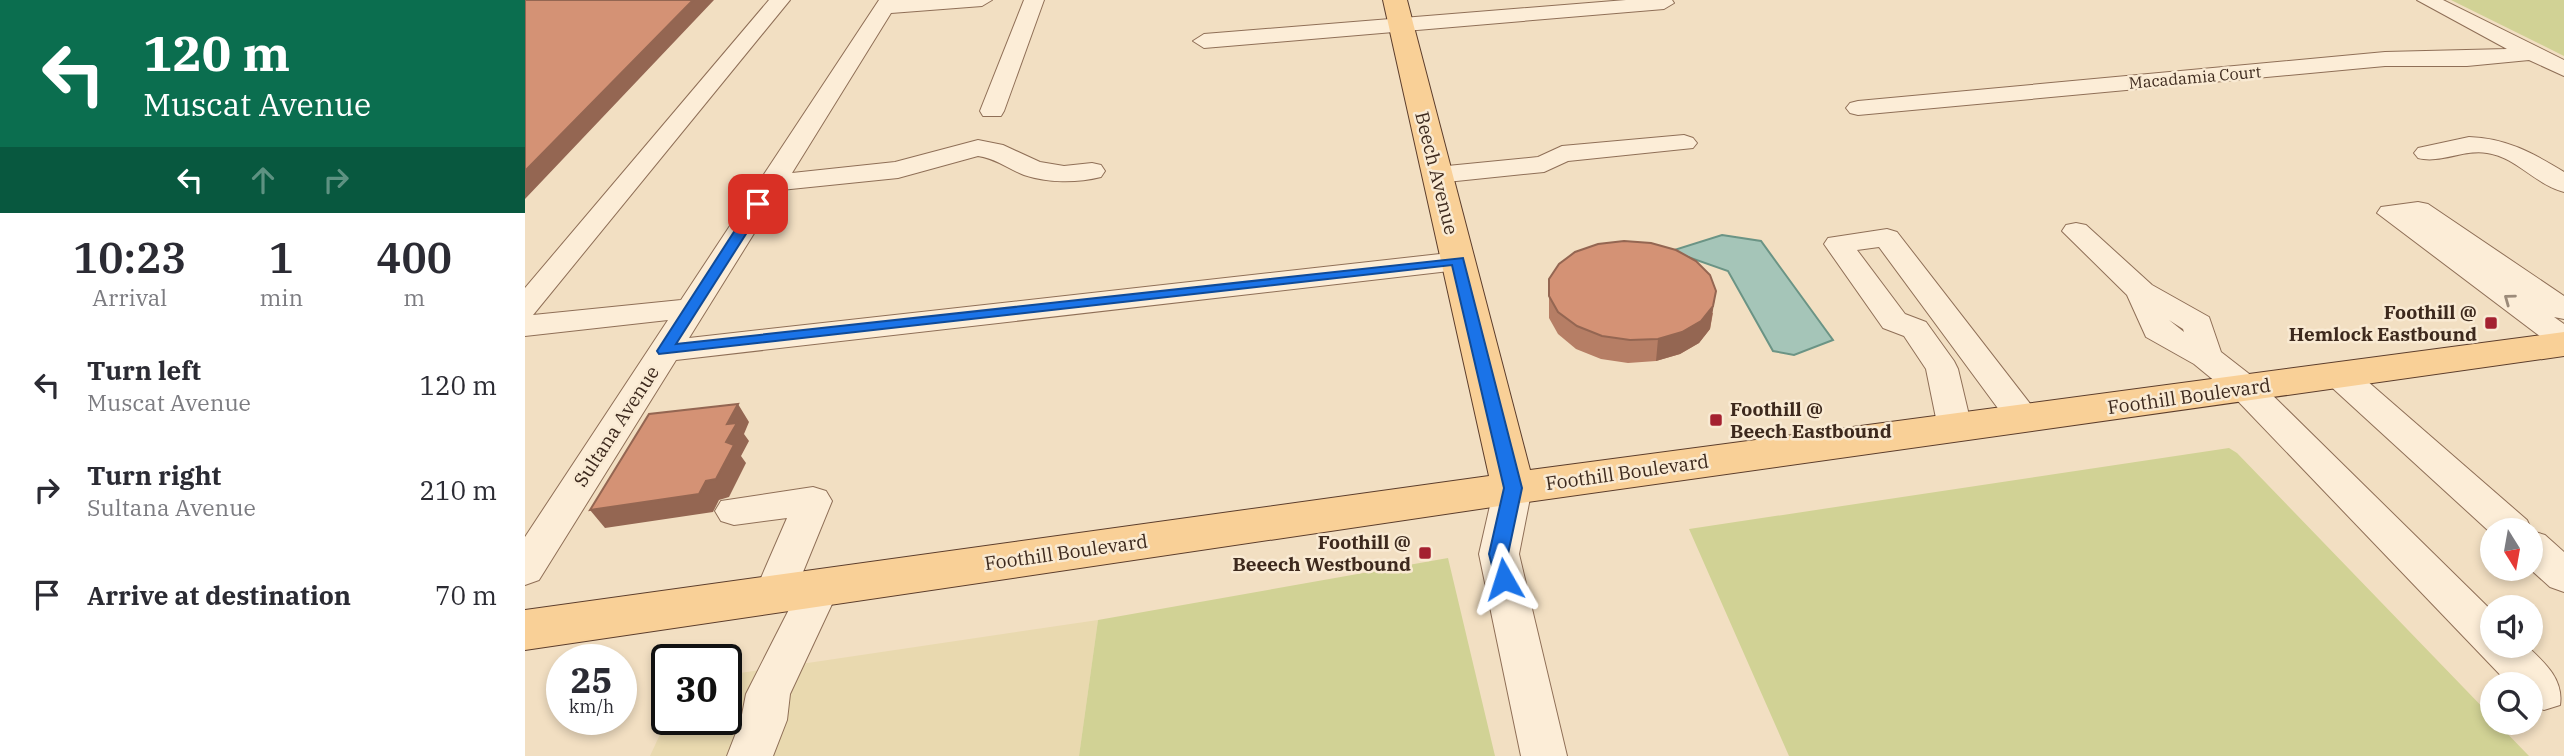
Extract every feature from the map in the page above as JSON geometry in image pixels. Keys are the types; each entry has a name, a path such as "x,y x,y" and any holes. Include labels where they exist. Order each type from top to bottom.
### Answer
{"main road":[{"name":"Beech Avenue","path":"1398,6 1513,488"},
{"name":"Foothill Boulevard","path":"525,630 1513,488 2564,342"}],"street":[{"path":"525,308 781,0"},
{"path":"886,4 982,0"},
{"path":"992,111 1034,0"},
{"path":"2427,0 2564,69"},
{"path":"1203,41 1398,6 1664,3"},
{"name":"Sultana Avenue","path":"525,569 886,4"},
{"name":"Macadamia Court","path":"1858,108 2385,59 2467,59 2533,53"},
{"path":"1437,175 1544,164 1562,155 1684,143"},
{"path":"2427,153 2450,146 2492,144 2504,148 2564,184"},
{"path":"772,183 898,170 955,152 978,148 994,150 1033,169 1064,174 1092,171"},
{"path":"2564,310 2418,210 2391,213 2564,342"},
{"path":"2076,231 2141,291 2157,330 2206,357 2245,388 2480,626"},
{"path":"1955,428 1942,369 1915,329 1895,321 1838,244 1888,238 2024,418"},
{"path":"665,351 1458,261"},
{"path":"525,326 692,308"},
{"path":"2339,375 2500,518"},
{"name":"Beech Avenue","path":"1513,488 1499,554 1544,756"},
{"path":"734,511 813,501 774,594"},
{"path":"2543,557 2564,576"},
{"path":"750,756 764,720 768,694 820,587"},
{"path":"2512,658 2545,691"}],"shaded area":[{"path":"1722,235 1761,241 1833,340 1794,355 1773,351 1728,271 1671,251"},
{"path":"1098,620 1079,756 650,756 660,735 742,735 742,673"}],"green space":[{"path":"2451,0 2564,0 2564,56"},
{"path":"2229,448 2237,453 2480,705 2480,735 2509,735 2529,756 1789,756 1689,529"},
{"path":"1448,558 1495,756 1079,756 1098,620"}],"building":[{"path":"525,0 693,0 525,171"},
{"path":"1624,241 1651,243 1676,250 1696,261 1710,275 1716,291 1713,306 1701,321 1682,332 1658,339 1630,340 1602,336 1577,326 1558,312 1549,296 1549,279 1559,264 1575,252 1598,244"},
{"path":"738,404 727,424 737,423 726,442 734,445 716,479 706,481 699,494 590,510 649,414"}],"place":[{"name":"Foothill @ Hemlock Eastbound","path":"2491,323"},
{"name":"Foothill @ Beech Eastbound","path":"1716,420"},
{"name":"Foothill @ Beeech Westbound","path":"1425,553"}],"route":[{"path":"758,204 665,351 1458,261 1513,488 1499,554 1504,579"}]}
